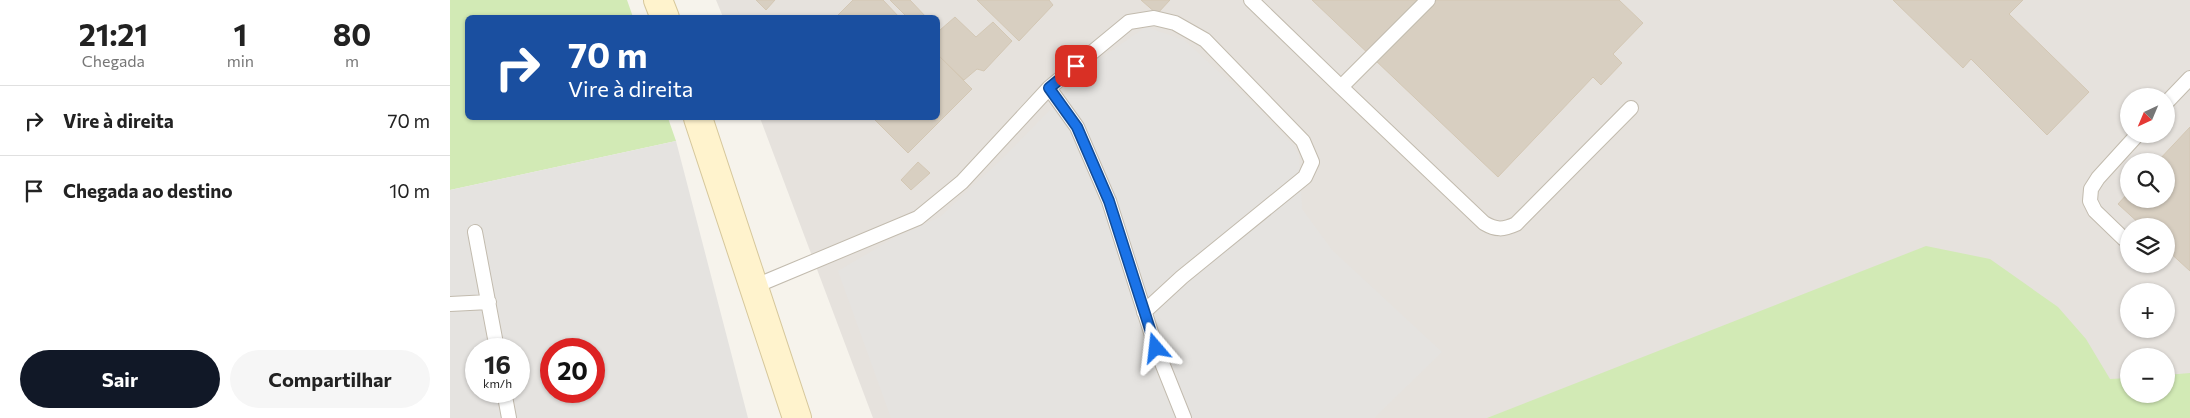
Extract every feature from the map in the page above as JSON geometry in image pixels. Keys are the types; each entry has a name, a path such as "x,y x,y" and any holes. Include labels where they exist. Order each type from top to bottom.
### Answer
{"main road":[{"path":"658,0 663,15"},
{"path":"699,120 797,418"}],"lane":[{"path":"1251,0 1484,223 1493,229 1504,229 1516,224 1631,108"},
{"path":"1341,87 1428,0"},
{"path":"753,286 918,218 962,182 1049,88 1129,22 1154,18 1175,23 1204,40 1303,141 1312,162 1305,177 1182,277 1144,312"},
{"path":"2175,94 2190,78"},
{"path":"1049,88 1077,127 1109,201 1156,348 1184,418"},
{"path":"2120,235 2095,211 2090,201 2091,189 2098,178 2130,143"},
{"path":"475,232 495,338"},
{"path":"450,304 489,302"},
{"path":"506,403 509,418"}],"shaded area":[{"path":"716,0 2190,0 2190,418 873,418 761,120 940,120 940,15 722,15"},
{"path":"1146,27 1184,40 1253,103 1291,143 1299,155 1302,209 1332,250 1442,352 1374,418 891,418 838,271 894,238 940,217 1004,157 1101,58"},
{"path":"676,141 748,418 450,418 450,190"}],"green space":[{"path":"450,0 627,0 632,15 465,15 465,120 669,120 676,141 450,190"},
{"path":"1926,246 1990,259 2058,307 2086,339 2110,379 2120,378 2120,403 2175,403 2175,374 2190,373 2190,418 1487,418"}],"building":[{"path":"756,0 775,0 766,10"},
{"path":"853,0 883,0 897,15 838,15"},
{"path":"890,0 910,0 924,15 905,15"},
{"path":"977,0 1049,0 1053,5 1019,41"},
{"path":"1141,0 1170,0 1157,14"},
{"path":"1312,0 1619,0 1643,23 1613,54 1622,63 1601,85 1593,77 1498,177"},
{"path":"1893,0 2023,0 2009,14 2089,92 2047,135 1971,59 1963,68"},
{"path":"955,17 976,37 993,22 1012,41 984,71 977,69 964,80 940,57 940,30"},
{"path":"940,57 972,89 908,153 875,120 940,120"},
{"path":"2190,127 2190,271 2175,257 2175,218 2133,218 2122,208 2175,208 2175,153 2166,153"},
{"path":"918,162 930,173 911,190 901,180"}],"route":[{"path":"1076,66 1049,88 1077,127 1109,201 1156,348"}]}
